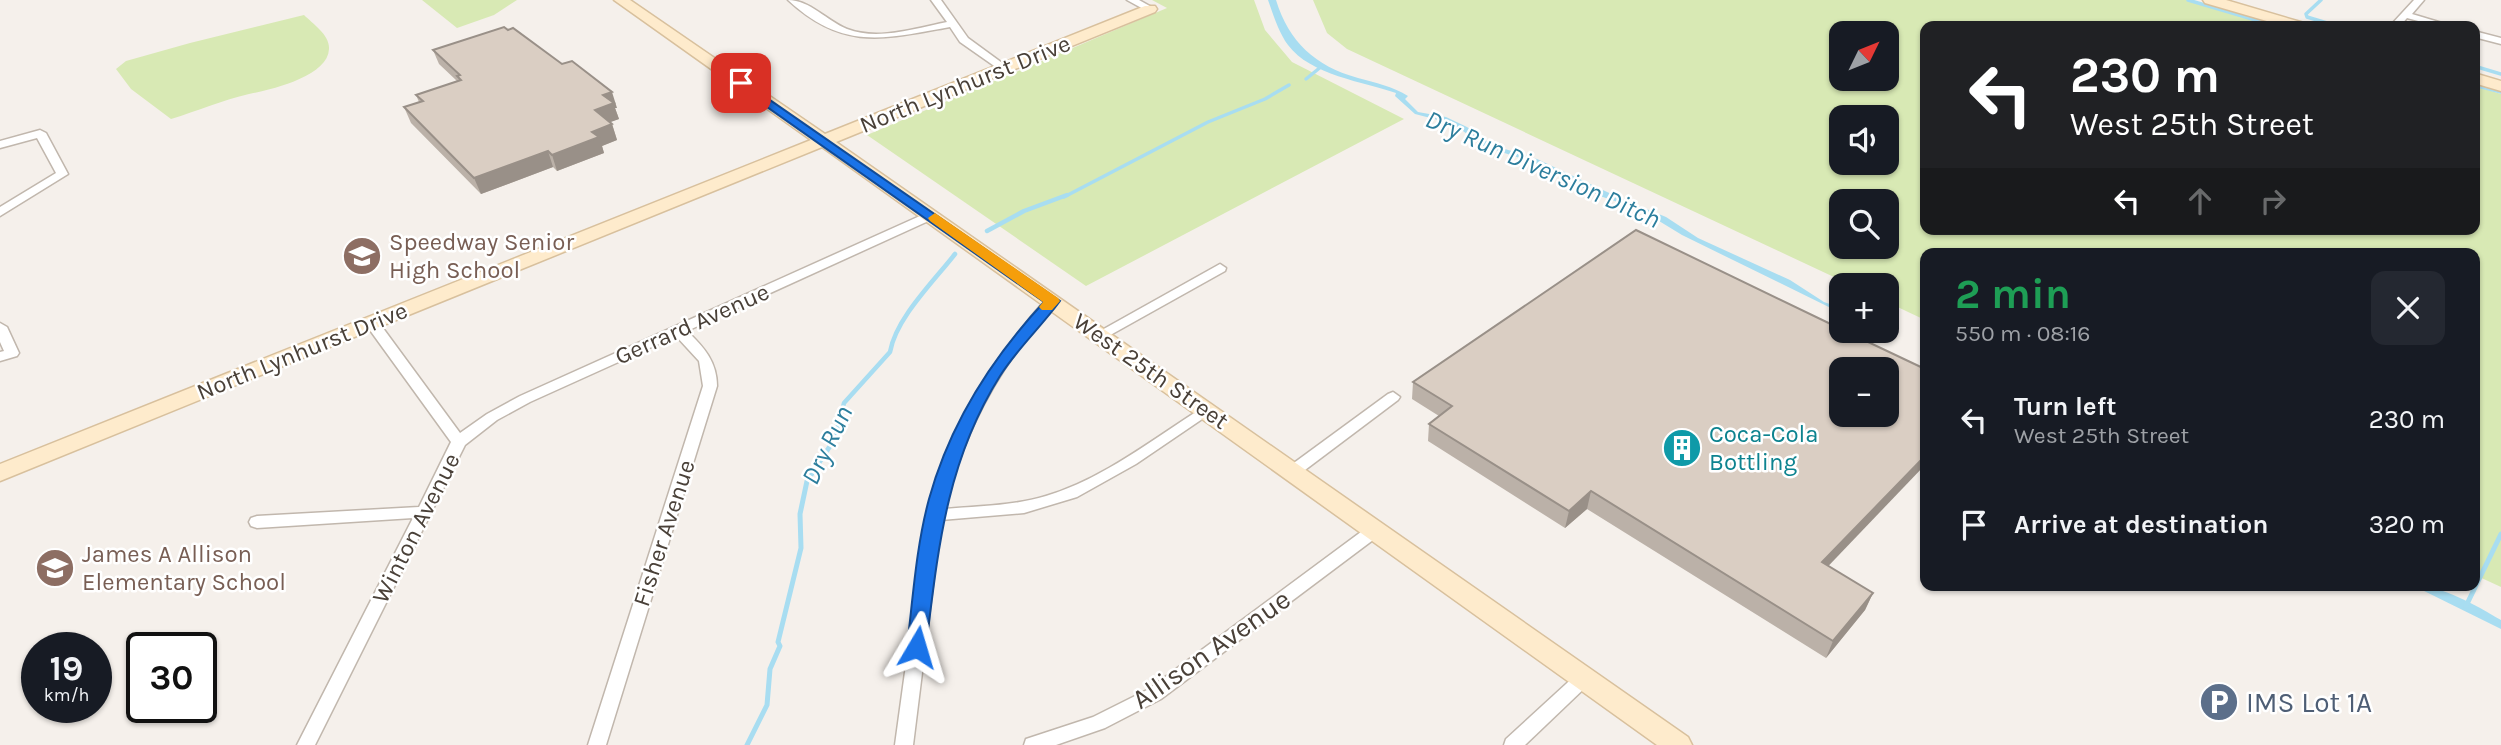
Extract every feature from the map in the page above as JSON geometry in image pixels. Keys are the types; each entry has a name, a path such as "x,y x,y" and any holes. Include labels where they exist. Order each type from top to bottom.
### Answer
{"main road":[{"name":"West 25th Street","path":"621,0 931,215 1678,745"},
{"path":"2210,0 2230,3 2284,21"},
{"name":"North Lynhurst Drive","path":"0,473 1150,9"},
{"path":"2480,80 2501,86"}],"street":[{"path":"793,0 838,28 859,35 892,34 952,24"},
{"path":"936,0 968,44 1004,68"},
{"path":"1132,0 1150,9"},
{"path":"2400,21 2419,0"},
{"path":"2406,15 2428,21"},
{"path":"2480,36 2501,41"},
{"path":"0,145 40,133 62,174 0,212"},
{"name":"Gerrard Avenue","path":"459,442 518,403 931,215"},
{"path":"1100,335 1220,268"},
{"path":"904,745 935,515 952,455 974,405 1013,346 1052,301"},
{"name":"Winton Avenue","path":"306,745 459,442 372,323"},
{"path":"0,327 6,355"},
{"name":"Fisher Avenue","path":"597,745 710,386 708,363 702,353 678,330"},
{"path":"1292,472 1393,397"},
{"path":"935,515 1015,509 1064,496 1095,481 1207,411"},
{"path":"257,522 424,512"},
{"name":"Allison Avenue","path":"1033,745 1099,723 1155,694 1375,530"},
{"path":"1513,745 1584,678"}],"green space":[{"path":"422,0 517,0 494,15 457,28"},
{"path":"1152,0 1254,0 1265,30 1292,62 1404,119 1086,286 867,135 1167,8"},
{"path":"1313,0 2187,0 2258,21 1920,21 1920,235 2480,235 2480,88 2501,94 2501,587 2480,577 2480,248 1920,248 1920,318 1899,308 1899,273 1829,275 1347,49 1327,33"},
{"path":"304,15 320,30 329,44 326,59 319,67 283,85 171,119 131,89 116,69 126,61"}],"water":[{"path":"1268,0 1276,0 1281,15 1296,40 1329,67 1396,90 1408,96 1405,99 1418,112 1446,117 1467,127 1492,145 1537,159 1666,217 1698,238 1790,280 1829,304 1829,307 1682,235 1641,210 1600,196 1526,160 1483,146 1463,131 1442,121 1415,114 1395,96 1396,93 1338,76 1310,64 1288,45"},
{"path":"2424,591 2442,591 2470,603 2501,620 2501,629"}],"building":[{"name":"Speedway Senior High School","path":"504,27 508,30 513,28 562,64 572,61 612,92 603,95 614,103 595,110 612,124 592,132 599,137 552,155 548,151 474,178 404,107 423,101 416,95 461,80 457,76 460,75 433,50"},
{"name":"Coca-Cola Bottling","path":"1636,230 1829,323 1829,343 1870,343 1920,367 1920,461 1822,562 1873,593 1833,641 1591,491 1569,511 1429,424 1452,406 1413,382"}],"waterway":[{"path":"2188,0 2259,21"},
{"path":"2320,21 2307,17 2306,14 2321,0"},
{"path":"1306,79 1322,66"},
{"path":"2480,68 2501,74"},
{"name":"Dry Run","path":"1064,197 1208,122 1265,99 1289,85"},
{"path":"2480,87 2501,92"},
{"name":"Dry Run","path":"987,231 1024,211 1067,195"},
{"name":"Dry Run","path":"834,441 844,403 890,352 908,313 955,254"},
{"name":"Dry Run","path":"747,745 767,705 770,669 780,646 778,642 801,548 800,514 807,481 834,440"},
{"path":"2480,577 2501,534"},
{"path":"2466,606 2473,591"}],"slow traffic":[{"path":"935,218 1052,301 1047,307"}],"place":[{"name":"Speedway Senior High School","path":"362,256"},
{"name":"Coca-Cola Bottling","path":"1682,448"},
{"name":"James A Allison Elementary School","path":"55,568"},
{"name":"IMS Lot 1A","path":"2219,702"}],"route":[{"path":"741,83 1052,301 1018,339 994,373 974,405 952,455 930,538 917,647"}],"water label":[{"name":"Dry Run Diversion Ditch","path":"1543,169"}]}
